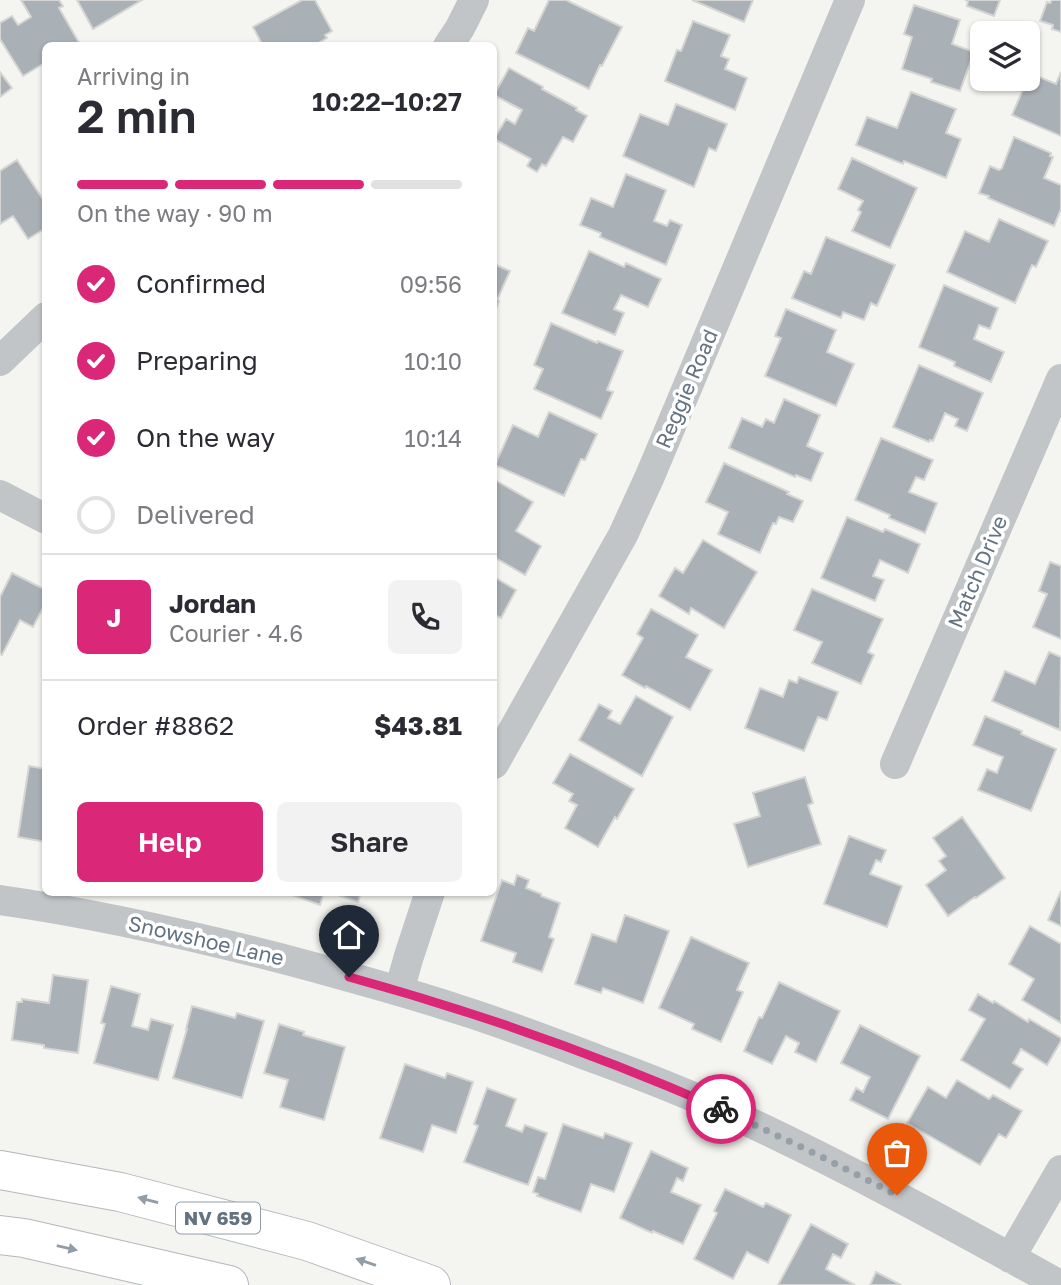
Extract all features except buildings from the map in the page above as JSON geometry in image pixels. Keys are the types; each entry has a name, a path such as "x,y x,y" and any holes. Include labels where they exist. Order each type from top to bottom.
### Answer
{"main road":[{"name":"NV 659","path":"0,1170 120,1192 307,1241 431,1285"},
{"path":"0,1235 229,1285"}],"street":[{"path":"451,42 474,0"},
{"name":"Reggie Road","path":"497,759 623,535 850,0"},
{"path":"0,361 42,321"},
{"name":"Match Drive","path":"895,764 1061,379"},
{"path":"0,495 42,517"},
{"path":"399,990 429,896"},
{"name":"Snowshoe Lane","path":"0,900 119,920 227,944 399,990 542,1038 719,1108 816,1154 1060,1285"},
{"path":"1010,1258 1061,1170"}],"way so far":[{"path":"721,1109 897,1195"}],"route":[{"path":"349,977 457,1008 542,1038 721,1109"}]}
